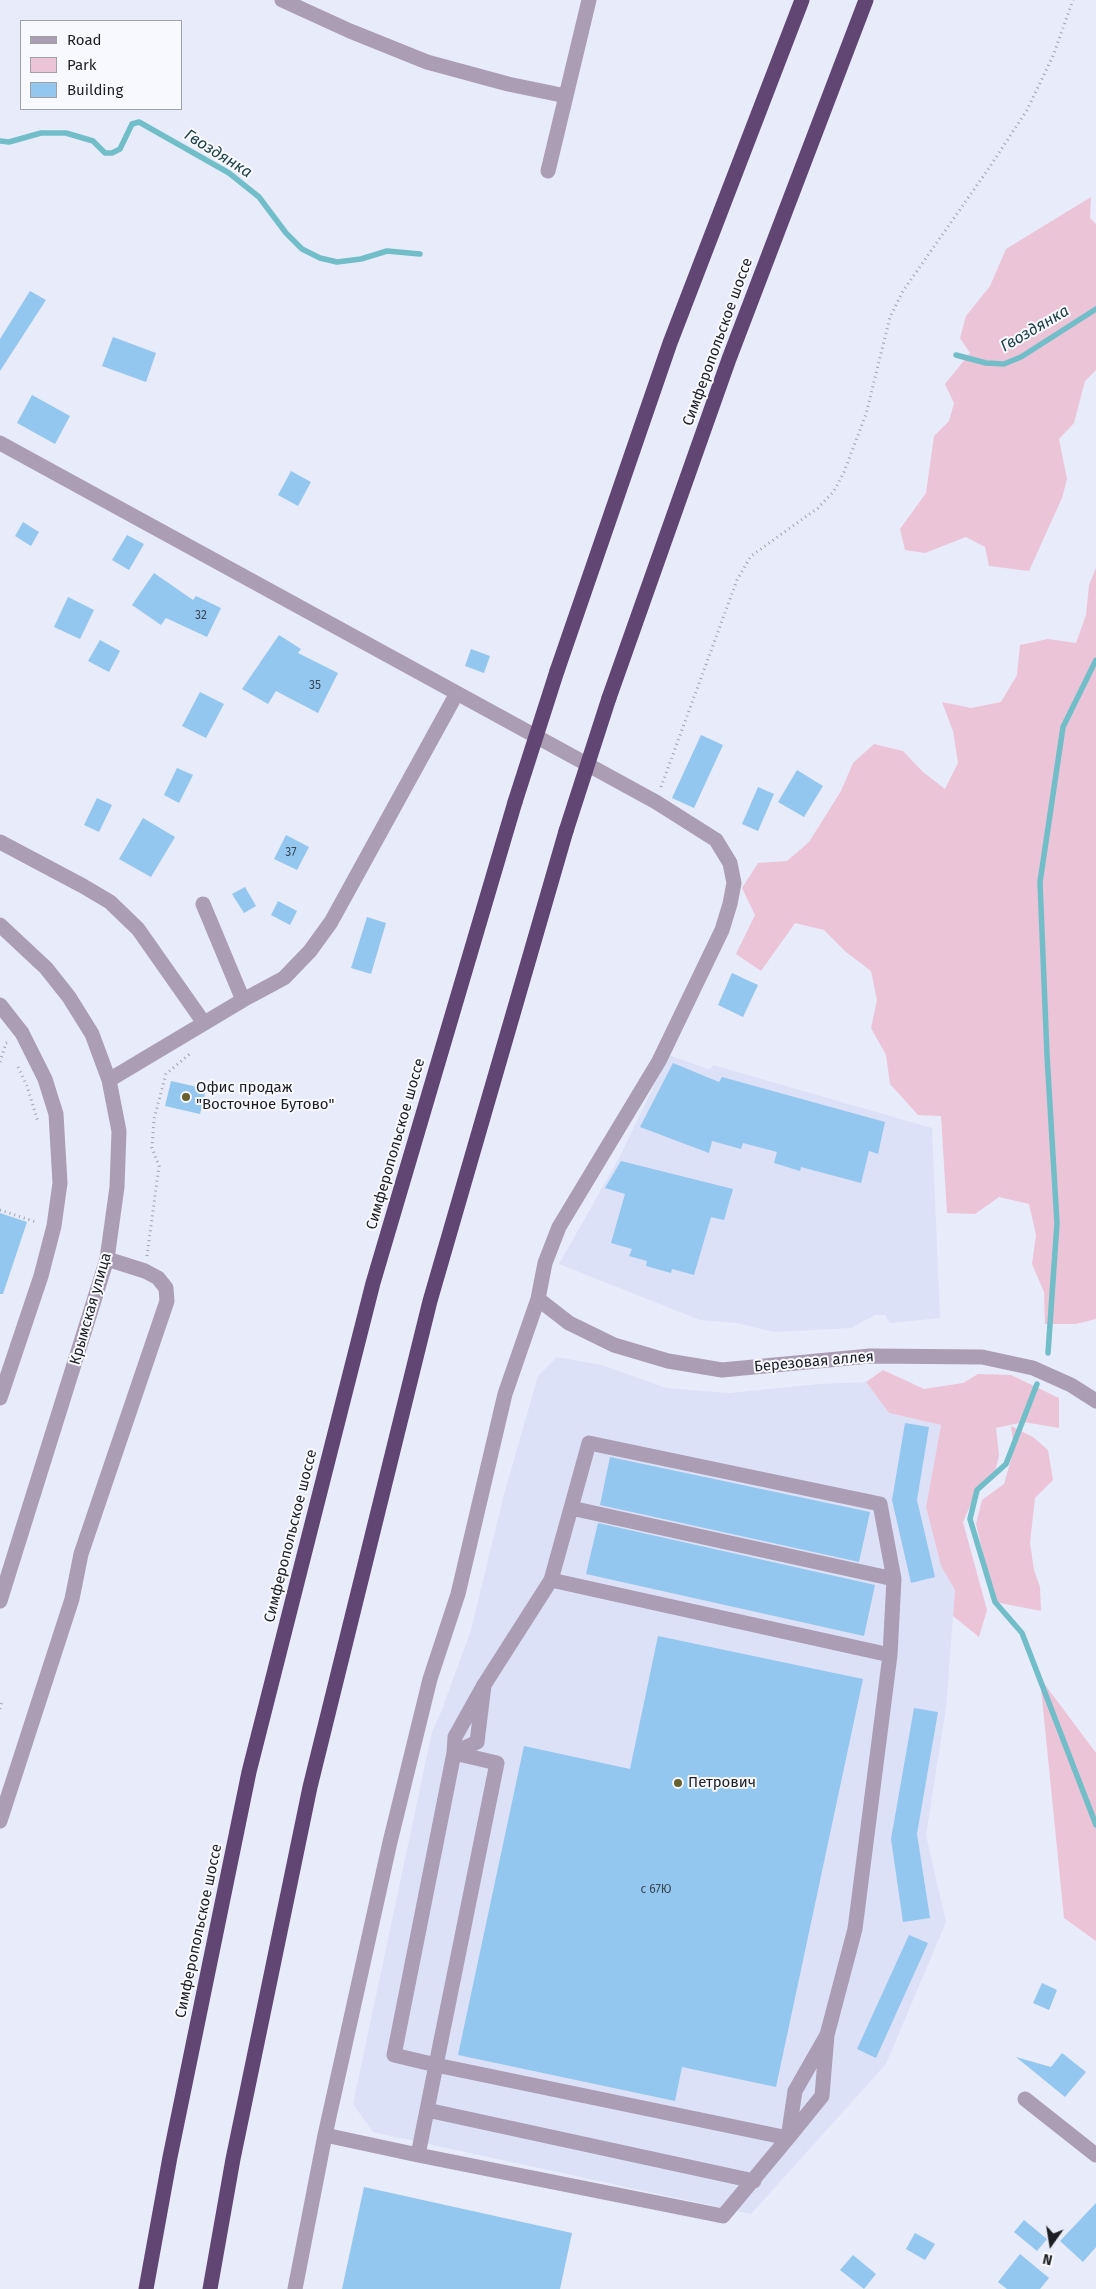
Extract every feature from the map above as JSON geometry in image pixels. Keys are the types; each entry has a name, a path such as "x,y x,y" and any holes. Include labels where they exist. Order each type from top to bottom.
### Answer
{"highway":[{"name":"Симферопольское шоссе","path":"146,2289 170,2157 249,1772 373,1282 514,802 557,671 670,342 802,0"},
{"name":"Симферопольское шоссе","path":"210,2289 233,2159 310,1787 430,1301 566,831 609,698 729,360 866,0"}],"street":[{"path":"282,0 350,31 427,62 508,84 566,96"},
{"path":"548,172 589,0"},
{"path":"0,443 656,802 716,840 730,863 734,883 722,930 659,1061 559,1227 545,1263 538,1299 505,1394 458,1594 430,1680 390,1842 325,2135 295,2289"},
{"path":"109,1080 243,1000 284,978 310,951 331,922 457,693"},
{"path":"0,842 110,902 138,929 204,1024"},
{"path":"203,904 243,1000"},
{"name":"Крымская улица","path":"0,925 46,968 69,997 92,1034 109,1080 119,1131 117,1187 107,1259 0,1601"},
{"path":"0,1005 22,1033 45,1079 56,1114 60,1182 54,1226 41,1276 0,1398"},
{"path":"0,1821 72,1599 81,1554 167,1301 166,1288 158,1278 145,1271 107,1259"},
{"name":"Березовая аллея","path":"538,1299 569,1323 614,1345 668,1360 722,1370 870,1356 982,1357 1033,1368 1071,1385 1096,1401"},
{"path":"325,2135 723,2216 754,2181 822,2096 827,2034 855,1929 890,1655 894,1579 880,1504 589,1443 551,1580 484,1685 455,1737 454,1753 394,2055 788,2138"},
{"path":"571,1508 894,1579"},
{"path":"551,1580 890,1655"},
{"path":"454,1753 477,1742 484,1685"},
{"path":"418,2155 497,1763 454,1753"},
{"path":"788,2138 795,2091 827,2034"},
{"path":"1025,2099 1096,2155"},
{"path":"427,2110 754,2181"}],"path":[{"path":"656,802 737,580 751,556 818,508 834,491 844,472 866,414 890,317 903,290 989,168 1027,110 1053,56 1074,0"},
{"path":"0,1036 10,1052"},
{"path":"145,1271 159,1166 152,1148 154,1119 166,1074 196,1049"},
{"path":"14,1060 27,1086 38,1126"},
{"path":"0,1210 36,1222"},
{"path":"34,1230 37,1214"},
{"path":"0,1709 2,1702"}],"shaded area":[{"path":"669,1055 710,1070 713,1065 932,1128 940,1318 890,1323 885,1315 875,1315 851,1328 774,1332 737,1323 700,1320 559,1264 617,1162"},
{"name":"Петрович","path":"557,1357 602,1365 666,1388 729,1393 820,1384 866,1382 889,1413 941,1425 926,1507 941,1566 955,1590 946,1708 926,1835 946,1922 886,2064 751,2214 373,2132 353,2104 432,1732 471,1630 503,1498 538,1376"}],"green space":[{"path":"1091,197 1090,218 1096,224 1096,370 1085,381 1074,423 1059,439 1067,479 1062,498 1029,571 989,566 985,547 966,537 925,553 905,550 900,529 926,493 934,436 949,421 954,403 945,384 970,353 960,338 966,316 990,286 1006,249"},
{"path":"1096,568 1096,1319 1076,1324 1045,1324 1044,1292 1032,1264 1036,1235 1029,1204 999,1197 975,1214 947,1213 941,1116 918,1115 890,1084 886,1055 871,1028 877,1000 871,971 846,952 824,930 795,923 761,971 736,954 755,915 742,888 758,863 787,861 809,842 841,791 853,763 874,744 903,751 923,772 945,789 958,763 953,731 942,702 971,708 1001,702 1017,675 1020,645 1048,639 1076,643 1086,615 1089,585"},
{"path":"883,1370 924,1389 963,1383 978,1374 1011,1375 1059,1398 1059,1428 1024,1422 996,1428 999,1455 994,1478 977,1490 963,1522 987,1610 979,1637 953,1616 955,1590 941,1566 926,1507 941,1425 889,1413 866,1382"},
{"path":"1011,1426 1033,1437 1048,1450 1053,1480 1035,1498 1030,1543 1034,1570 1040,1587 1041,1611 995,1602 976,1524 982,1500 1004,1484 1014,1449"},
{"path":"1040,1678 1096,1753 1096,1941 1064,1918"}],"building":[{"path":"30,291 46,300 0,371 0,339"},
{"path":"113,337 156,353 146,382 102,366"},
{"path":"32,395 70,416 55,444 17,423"},
{"path":"291,471 311,482 298,506 278,495"},
{"path":"23,522 39,532 31,546 15,536"},
{"path":"127,535 144,544 129,570 112,560"},
{"path":"154,573 193,600 196,596 221,608 207,637 166,618 161,625 132,605"},
{"path":"68,597 94,610 80,639 54,627"},
{"path":"279,635 301,649 298,653 338,673 318,713 276,691 268,704 242,689"},
{"path":"100,640 120,651 109,672 88,661"},
{"path":"471,649 490,656 484,673 465,666"},
{"path":"200,692 224,704 206,738 182,726"},
{"path":"701,735 723,745 694,808 672,798"},
{"path":"177,768 193,775 179,803 164,795"},
{"path":"797,770 823,786 804,817 778,802"},
{"path":"758,787 774,794 758,831 742,824"},
{"path":"97,798 112,805 99,832 84,825"},
{"path":"143,818 175,837 151,877 119,859"},
{"path":"286,835 309,847 297,870 274,859"},
{"path":"245,887 256,906 244,913 232,894"},
{"path":"278,901 297,911 290,925 271,915"},
{"path":"367,917 386,923 371,974 351,968"},
{"path":"732,973 758,985 743,1017 718,1005"},
{"path":"673,1063 719,1082 722,1077 885,1122 878,1154 869,1151 861,1183 801,1167 800,1171 774,1163 777,1152 743,1143 741,1149 712,1141 709,1153 640,1127"},
{"name":"Офис продаж \"Восточное Бутово\"","path":"171,1081 206,1089 200,1114 165,1106"},
{"path":"621,1161 733,1189 724,1220 711,1217 694,1275 672,1269 671,1273 646,1266 647,1261 629,1256 632,1249 611,1243 625,1194 605,1188"},
{"path":"0,1213 27,1222 3,1294 0,1294"},
{"path":"905,1423 929,1427 917,1500 935,1577 911,1583 892,1500"},
{"path":"610,1457 870,1512 859,1562 600,1505"},
{"path":"598,1523 875,1585 864,1636 586,1574"},
{"path":"658,1636 863,1679 776,2087 682,2067 675,2101 458,2055 524,1746 630,1769"},
{"path":"914,1708 938,1712 917,1834 930,1918 903,1922 891,1839"},
{"path":"909,1935 928,1943 876,2058 857,2049"},
{"path":"1042,1983 1057,1990 1049,2010 1033,2003"},
{"path":"1062,2053 1086,2072 1065,2097 1016,2057 1051,2067"},
{"path":"364,2187 572,2233 560,2289 342,2289"},
{"path":"1096,2203 1096,2247 1083,2262 1060,2241"},
{"path":"1024,2220 1047,2239 1037,2251 1014,2232"},
{"path":"915,2233 935,2244 925,2260 906,2249"},
{"path":"1020,2254 1049,2278 1040,2289 1007,2289 998,2282"},
{"path":"853,2255 876,2274 864,2289 840,2270"}],"waterway":[{"name":"Гвоздянка","path":"0,141 9,142 41,133 66,133 93,141 105,153 112,153 120,149 132,124 139,122 229,173 259,197 286,233 302,249 320,258 337,262 361,259 387,251 420,254"},
{"name":"Гвоздянка","path":"956,355 986,363 1004,364 1021,357 1096,309"},
{"path":"1048,1353 1057,1223 1047,1055 1040,882 1063,727 1096,660"},
{"path":"1037,1384 1006,1464 977,1490 970,1519 995,1602 1022,1633 1096,1825"}],"place":[{"name":"Офис продаж \"Восточное Бутово\"","path":"186,1097"},
{"name":"Петрович","path":"678,1783"}]}
